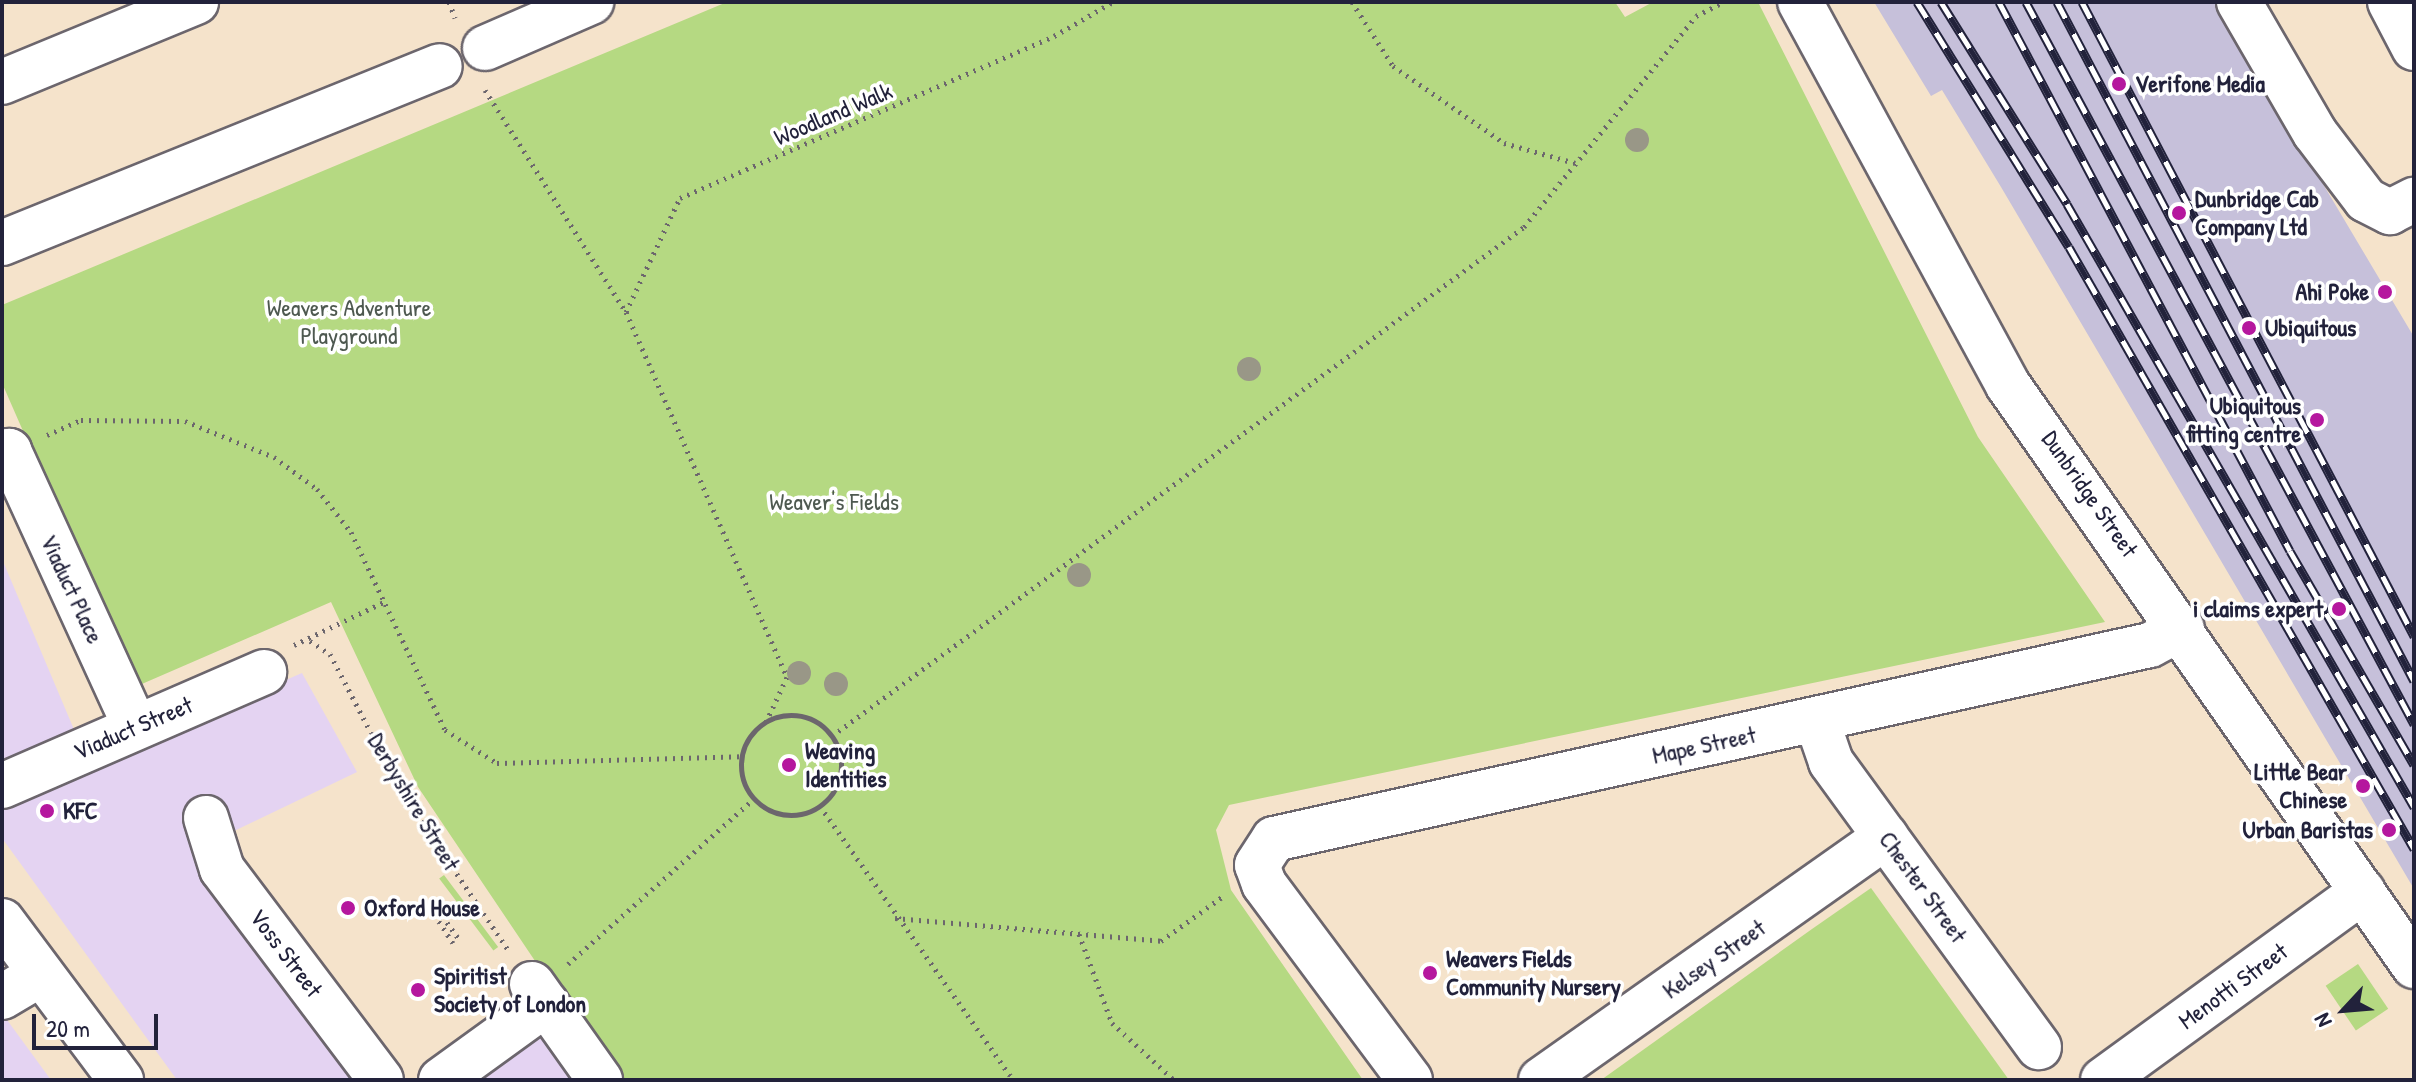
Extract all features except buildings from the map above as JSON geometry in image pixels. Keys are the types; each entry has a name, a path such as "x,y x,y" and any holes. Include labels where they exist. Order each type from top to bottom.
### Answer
{"street":[{"path":"2,82 196,2"},
{"path":"2,243 591,2"},
{"name":"Dunbridge Street","path":"1800,2 2008,385 2182,628 2413,963"},
{"path":"2239,2 2315,133 2366,200 2390,212 2414,200"},
{"path":"2390,2 2414,48"},
{"name":"Viaduct Place","path":"6,452 135,726"},
{"name":"Mape Street","path":"1261,875 1274,839 2150,645 2182,628"},
{"name":"Viaduct Street","path":"2,786 264,672"},
{"name":"Chester Street","path":"1817,721 1831,762 2039,1047"},
{"name":"Voss Street","path":"206,818 222,869 381,1080"},
{"name":"Kelsey Street","path":"1541,1080 1886,837"},
{"path":"1261,875 1410,1080"},
{"name":"Menotti Street","path":"2103,1080 2363,891"},
{"path":"2,921 121,1080"},
{"path":"2,997 41,974"},
{"path":"441,1080 538,992 600,1080"}],"path":[{"path":"449,2 466,55 626,312 787,677 766,722 742,756"},
{"name":"Woodland Walk","path":"626,312 680,198 1054,36 1113,2"},
{"path":"1352,2 1393,66 1504,143 1575,163"},
{"path":"832,736 1524,227 1696,16 1723,2"},
{"path":"6,452 81,420 185,421 229,434 317,489 351,532 445,730 497,763 742,756"},
{"name":"Derbyshire Street","path":"386,601 310,641 330,654 403,794 538,992"},
{"path":"742,756 754,799 781,814 820,806 841,772 832,736 808,718 766,722"},
{"path":"538,992 754,799"},
{"path":"820,806 895,918 1013,1080"},
{"path":"895,918 1161,941 1237,887 1233,873 1261,875"},
{"path":"433,903 456,941 429,906 433,903"},
{"path":"1079,934 1112,1023 1174,1080"}],"shaded area":[{"path":"1874,2 2214,2 2414,337 2414,889 1942,90 1931,96"},
{"path":"2,559 89,765 302,673 357,772 209,843 374,1080 177,1080 2,838"},
{"path":"2,1013 51,1080 2,1080"},
{"path":"547,1032 580,1080 482,1080"}],"green space":[{"name":"Weaver's Fields","path":"727,2 1615,2 1625,17 1653,2 1758,2 1978,437 2105,622 1229,805 1216,830 1231,890 1363,1080 615,1080 418,787 331,602 128,690 22,446 23,431 2,383 2,305"},
{"path":"444,875 498,947 493,950 439,879"},
{"path":"1871,888 2009,1080 1601,1080 1812,929"},
{"path":"2358,964 2388,1009 2356,1031 2326,986"}],"railway":[{"path":"1917,2 2069,247 2414,849"},
{"path":"1941,2 2067,204 2414,807"},
{"path":"1999,2 2290,551 2414,765"},
{"path":"2026,2 2414,724"},
{"path":"2057,2 2414,681"},
{"path":"2082,2 2414,636"}],"place":[{"name":"Verifone Media","path":"2119,84"},
{"name":"Dunbridge Cab Company Ltd","path":"2179,213"},
{"name":"Ahi Poke","path":"2385,292"},
{"name":"Ubiquitous","path":"2249,328"},
{"name":"Ubiquitous fitting centre","path":"2317,420"},
{"name":"i claims expert","path":"2339,609"},
{"name":"Weaving Identities","path":"789,765"},
{"name":"Little Bear Chinese","path":"2363,786"},
{"name":"KFC","path":"47,811"},
{"name":"Urban Baristas","path":"2389,830"},
{"name":"Oxford House","path":"348,908"},
{"name":"Weavers Fields Community Nursery","path":"1430,973"},
{"name":"Spiritist Society of London","path":"418,990"}],"park label":[{"name":"Weavers Adventure Playground","path":"349,322"}]}
